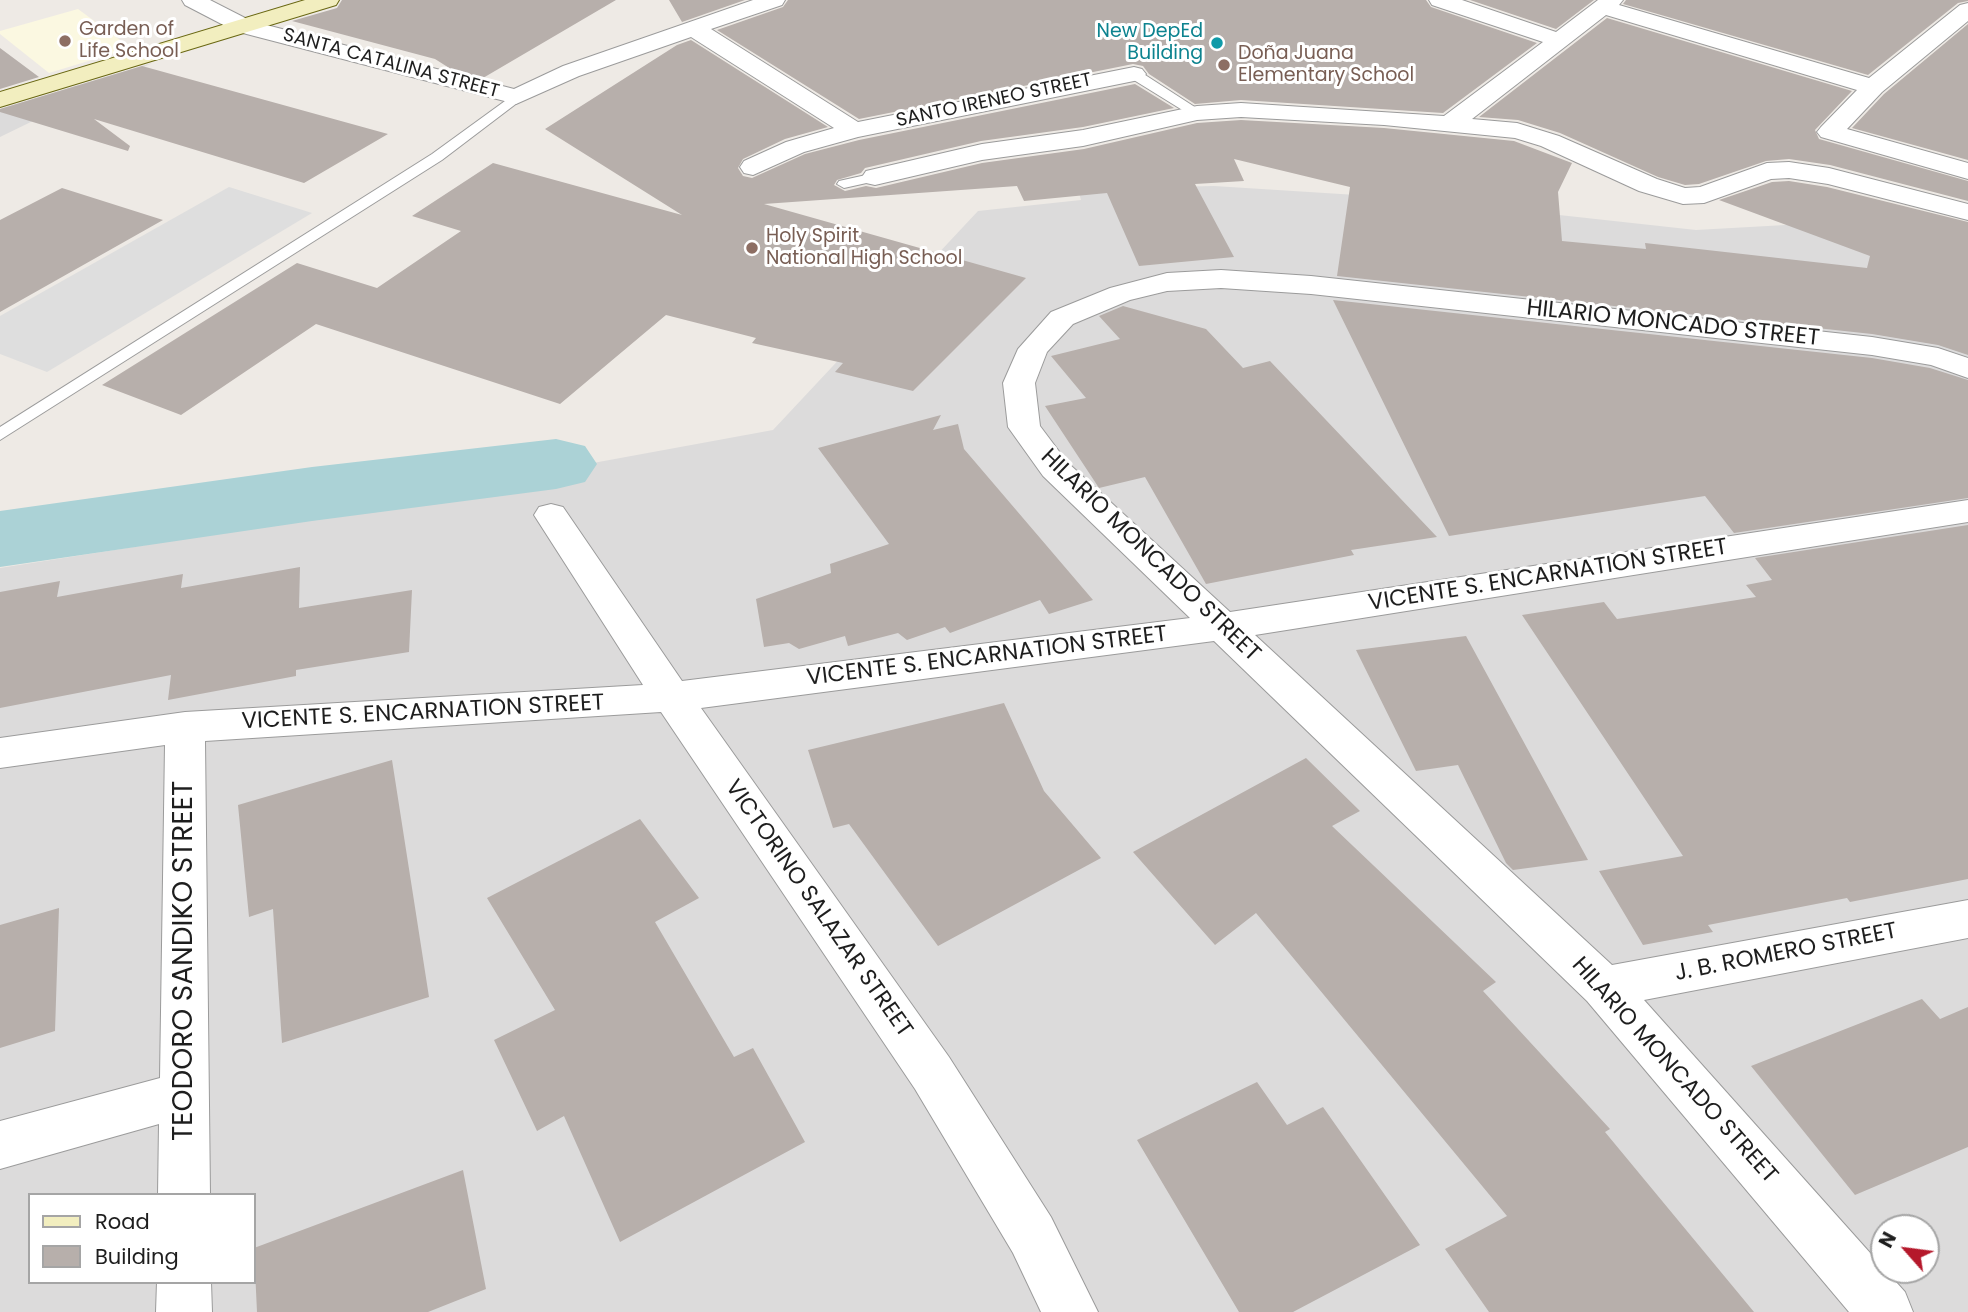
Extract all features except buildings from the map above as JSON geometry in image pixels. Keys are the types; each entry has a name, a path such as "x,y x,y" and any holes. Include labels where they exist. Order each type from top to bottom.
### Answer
{"main road":[{"path":"0,100 328,0"}],"street":[{"name":"SANTA CATALINA STREET","path":"193,0 243,26 516,97 571,71 774,0"},
{"path":"1440,0 1559,40"},
{"path":"1451,123 1607,3 1873,87"},
{"path":"1968,10 1873,87 1830,132 1968,171"},
{"path":"695,29 854,130"},
{"name":"SANTO IRENEO STREET","path":"753,167 795,146 854,130 1134,74"},
{"path":"875,177 982,152 1083,138 1197,113 1241,110 1500,128 1533,135 1648,185 1683,196 1704,195 1767,171 1788,170 1829,176 1968,212"},
{"name":"HILARIO MONCADO STREET","path":"1885,1312 1604,987 1055,469 1024,427 1019,383 1033,349 1062,318 1120,294 1167,282 1221,279 1311,285 1871,346 1938,357 1968,369"},
{"name":"VICENTE S. ENCARNATION STREET","path":"0,754 185,727 480,711 672,697 1221,627 1968,511"},
{"name":"VICTORINO SALAZAR STREET","path":"551,515 672,697 932,1073 1031,1235 1070,1312"},
{"name":"TEODORO SANDIKO STREET","path":"184,1193 185,727"},
{"name":"J. B. ROMERO STREET","path":"1604,987 1968,919"},
{"path":"0,1144 185,1094"},
{"path":"184,1284 184,1312"}],"lane":[{"path":"1134,74 1197,113"},
{"path":"0,435 437,158 516,97"},
{"path":"844,184 875,177"}],"shaded area":[{"name":"Garden of Life School","path":"78,9 131,48 49,73 0,34 0,31"},
{"path":"152,63 0,137 0,109"},
{"path":"1214,186 1404,198 1696,230 1875,220 1968,271 1968,1312 0,1312 0,568 146,545 773,430 978,211 1081,200 1078,189"},
{"path":"229,187 312,213 47,372 0,354 0,316"}],"waterway":[{"path":"0,539 312,494 556,464"}],"place":[{"name":"Garden of Life School","path":"65,41"},
{"name":"New DepEd Building","path":"1217,43"},
{"name":"Doña Juana Elementary School","path":"1224,65"},
{"name":"Holy Spirit National High School","path":"752,248"}]}
